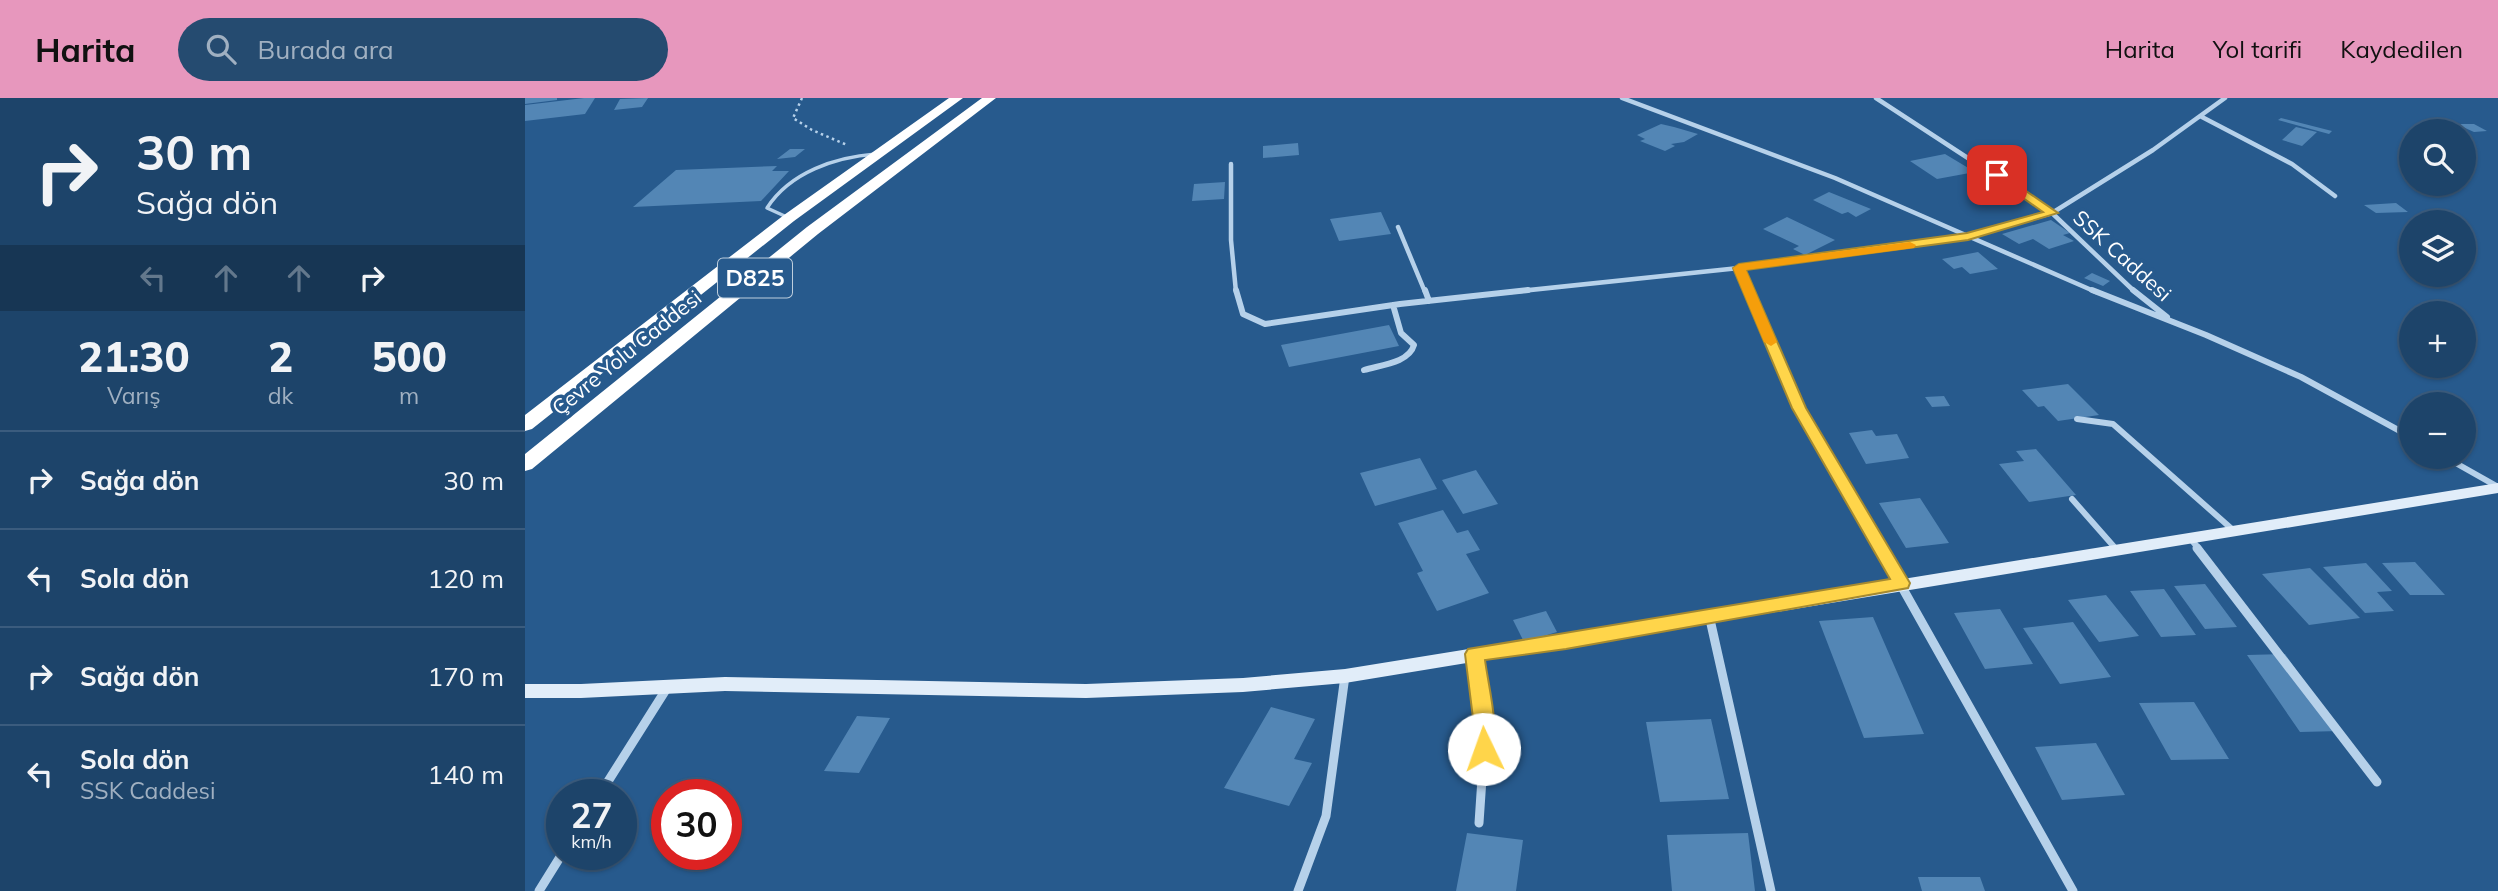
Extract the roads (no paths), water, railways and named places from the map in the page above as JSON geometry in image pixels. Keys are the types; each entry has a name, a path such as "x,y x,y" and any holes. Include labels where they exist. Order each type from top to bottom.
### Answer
{"highway":[{"name":"Çevre Yolu Caddesi","path":"525,425 789,218 957,98"},
{"name":"Çevre Yolu Caddesi","path":"525,464 675,340 933,138 990,98"}],"street":[{"path":"1622,98 1835,178 1968,237 2173,322 2301,377 2399,430"},
{"name":"SSK Caddesi","path":"1876,98 2052,213 2087,244 2126,285 2173,322"},
{"path":"1231,164 1228,186 1233,263 1241,310 1252,321 1265,324 1393,305 1739,268 1968,237 2052,213 2202,117 2225,98"},
{"path":"2202,117 2305,173 2326,186 2335,196"},
{"path":"1398,227 1429,301"},
{"path":"1739,268 1799,408 1901,583 2073,891"},
{"path":"1364,370 1402,359 1412,352 1414,345 1401,333 1393,305"},
{"path":"2077,419 2097,419 2113,424 2233,530"},
{"path":"2466,469 2498,488"},
{"path":"525,691 725,684 1086,691 1243,685 1345,676 1566,642 1901,583 2498,488"},
{"path":"2072,499 2116,549"},
{"path":"2190,537 2377,782"},
{"path":"1709,615 1771,891"},
{"path":"1475,654 1485,734 1479,823"},
{"path":"1297,891 1326,816 1345,676"},
{"path":"610,779 668,687"},
{"path":"539,891 552,870"}],"lane":[{"path":"789,218 767,208 773,197 817,166 853,155 879,154"}]}
